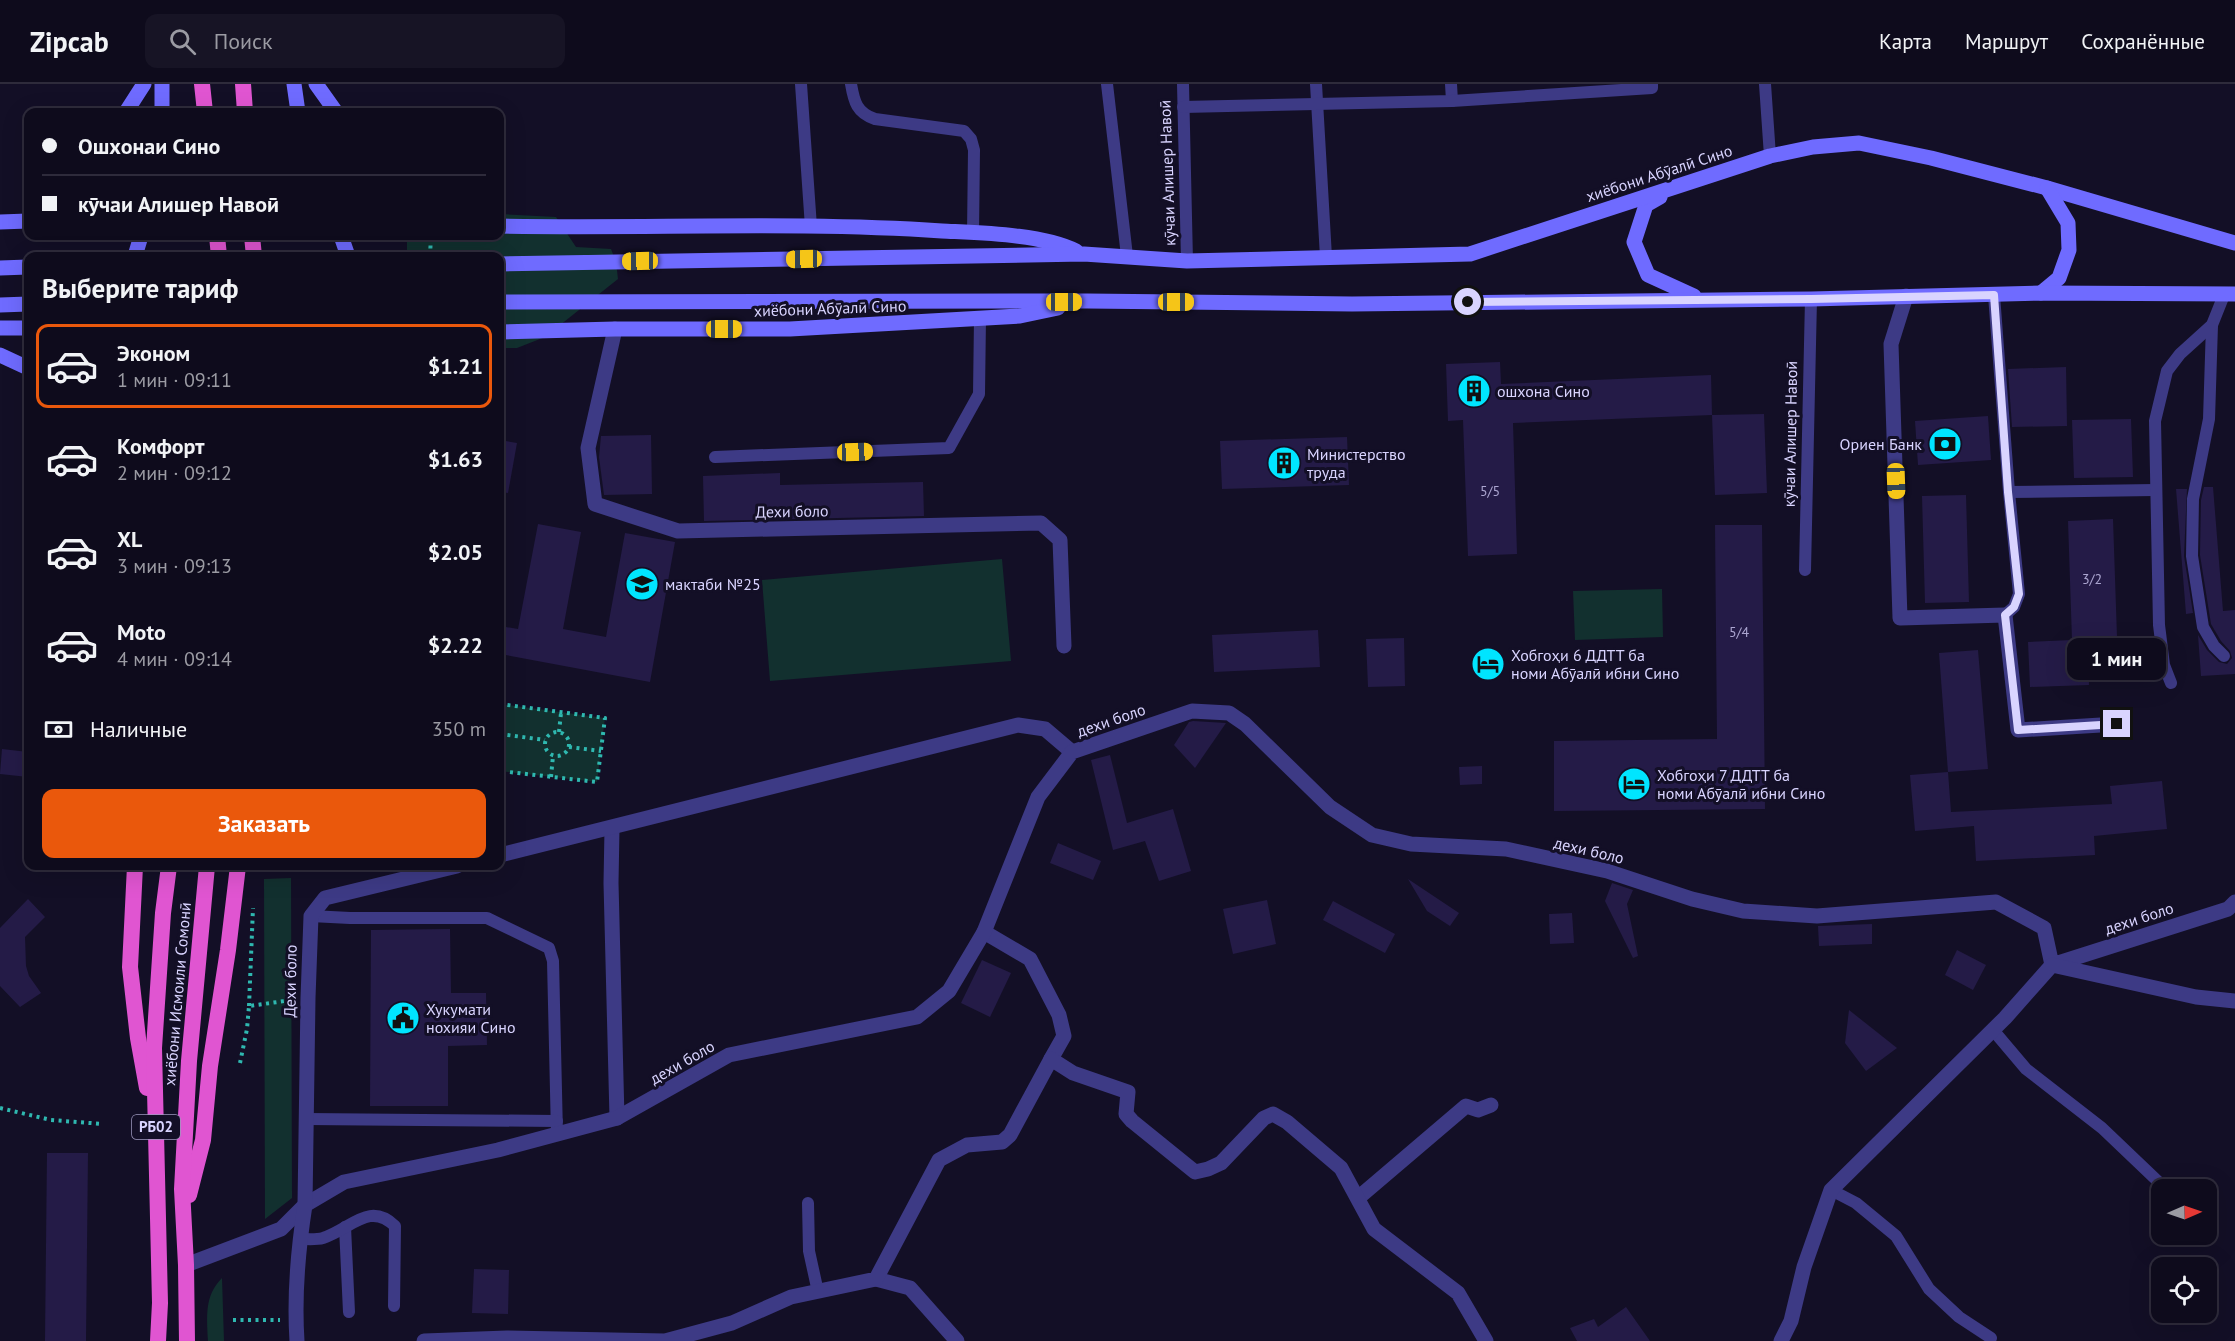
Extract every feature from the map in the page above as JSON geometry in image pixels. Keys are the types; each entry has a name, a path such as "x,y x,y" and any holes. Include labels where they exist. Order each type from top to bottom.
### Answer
{"highway":[{"path":"202,84 205,108"},
{"path":"243,84 245,108"},
{"name":"РБ02","path":"135,870 130,967 138,1038 156,1136"},
{"name":"хиёбони Исмоили Сомонӣ","path":"158,1341 154,1047 163,913 168,870"},
{"name":"хиёбони Исмоили Сомонӣ","path":"187,1341 182,1189 189,1061 207,870"},
{"name":"РБ02","path":"183,1217 203,1140 210,1066 238,870"}],"main road":[{"path":"129,108 144,84"},
{"path":"162,84 162,108"},
{"path":"294,84 297,108"},
{"path":"316,84 333,108"},
{"name":"хиёбони Абӯалӣ Сино","path":"504,264 1084,254 1187,261 1470,254 1770,156 1813,147 1859,143 1931,158 2047,188 2235,243"},
{"path":"1681,186 1646,205 1634,242 1648,275 1700,299"},
{"path":"2041,293 2059,278 2069,250 2068,223 2047,188"},
{"path":"0,222 24,219"},
{"name":"хиёбони Абӯалӣ Сино","path":"504,224 904,228 1040,240 1067,246 1084,254"},
{"path":"0,268 24,267"},
{"name":"хиёбони Абӯалӣ Сино","path":"504,302 1352,304 1811,299 2041,293 2229,295"},
{"name":"хиёбони Абӯалӣ Сино","path":"504,332 790,329 1020,316 1088,302"},
{"path":"0,304 24,304"},
{"path":"0,328 24,328"},
{"path":"504,340 526,331"},
{"path":"0,355 24,366"}],"street":[{"path":"1906,296 1891,344 1900,618 2005,615 2018,730 2117,724"},
{"name":"Дехи боло","path":"615,329 588,448 595,504 678,531 1041,523 1060,540 1064,646"},
{"name":"дехи боло","path":"186,1265 281,1229 305,1205 344,1182 498,1150 557,1128 617,1118 729,1056 916,1017 949,991 984,932 1038,797 1072,752 1192,711 1229,712 1245,724 1330,807 1372,835 1411,844 1506,849 1607,871 1692,899 1743,911 1817,916 1996,902 2044,928 2052,965 2228,909 2235,902"},
{"name":"Дехи боло","path":"504,854 612,829 1018,725 1046,729 1072,752"},
{"path":"612,829 611,883 617,1118"},
{"path":"311,916 325,898 440,870"},
{"name":"Дехи боло","path":"297,1341 300,1239 305,1205 311,916"},
{"path":"876,1279 939,1160 967,1145 1002,1142 1010,1135 1064,1036 1059,1015 1030,959 984,932"},
{"path":"1781,1341 1791,1321 1804,1267 1831,1190 1993,1030 2052,965 2196,997 2235,1001"},
{"path":"1051,1059 1073,1073 1128,1092 1126,1114 1195,1172 1221,1164 1264,1118 1273,1114 1287,1122 1341,1168 1374,1229 1458,1293 1486,1341"},
{"path":"1358,1198 1466,1106 1478,1110 1491,1105"},
{"path":"424,1341 507,1338 665,1341 732,1323 792,1297 876,1279 910,1288 957,1341"}],"lane":[{"path":"801,84 811,227"},
{"path":"851,84 854,103 863,115 875,119 964,131 971,139 974,150 973,233"},
{"path":"1107,84 1127,256"},
{"name":"кӯчаи Алишер Навоӣ","path":"1183,84 1187,261"},
{"path":"1316,84 1326,257"},
{"path":"1451,84 1452,101"},
{"path":"1182,106 1452,101 1652,88 1652,84"},
{"path":"1765,84 1770,156"},
{"path":"1994,295 2008,492 2019,594 2014,607 2005,615"},
{"path":"2171,682 2164,664 2158,625 2155,421 2167,371 2180,354 2212,325 2229,295"},
{"name":"кӯчаи Алишер Навоӣ","path":"1805,570 1811,299"},
{"path":"715,457 949,448 980,394 980,318"},
{"path":"2212,325 2209,420 2193,499 2193,556 2203,627 2214,646 2224,656"},
{"path":"2008,492 2155,490"},
{"path":"306,1119 557,1128 553,961 549,948 487,918 311,916"},
{"path":"1993,1030 2026,1069 2102,1128 2156,1179"},
{"path":"1831,1190 1856,1203 1896,1236 1929,1289 1959,1317 1991,1338"},
{"path":"808,1203 809,1251 818,1292"},
{"path":"300,1239 322,1238 371,1215 386,1217 395,1226 394,1306"},
{"path":"345,1227 349,1312"}],"path":[{"path":"504,705 605,718 597,783 504,771"},
{"path":"559,732 561,712"},
{"path":"545,740 550,734 559,732"},
{"path":"545,740 547,751 554,756 564,754 569,747 568,739 559,732"},
{"path":"504,735 545,740"},
{"path":"569,747 601,751"},
{"path":"552,777 554,756"},
{"path":"240,1063 247,1029 254,903"},
{"path":"249,1006 308,998"},
{"path":"0,1108 51,1120 103,1124"},
{"path":"233,1320 296,1320"}],"green space":[{"path":"504,214 556,217 576,247 611,249 616,262 618,279 545,337 517,348 504,348 504,252 407,252 407,240 504,240"},
{"path":"1002,559 1011,661 770,681 762,580"},
{"path":"1662,589 1663,637 1575,640 1573,591"},
{"path":"504,705 605,718 597,782 504,771"},
{"path":"291,878 292,1198 265,1219 264,879"},
{"path":"222,1278 224,1341 208,1341 209,1300"}],"building":[{"path":"1500,362 1501,384 1711,375 1712,415 1513,423 1517,554 1468,556 1463,420 1448,421 1446,364"},
{"path":"2066,367 2067,426 2012,427 2008,369"},
{"path":"1764,414 1767,493 1715,495 1712,415"},
{"path":"1988,416 1991,460 1918,465 1915,421"},
{"path":"2131,419 2133,477 2074,478 2072,420"},
{"path":"651,435 652,494 604,495 599,457 601,436"},
{"name":"Министерство труда","path":"1347,437 1349,485 1222,489 1220,441"},
{"path":"504,441 517,443 508,493 504,492"},
{"path":"780,473 780,485 923,482 924,516 704,521 703,476"},
{"path":"2204,487 2213,487 2223,611 2235,610 2235,674 2201,676 2198,635 2207,650 2219,662 2227,664 2232,658 2230,651 2211,624 2200,555 2201,500"},
{"path":"2176,489 2187,489 2184,556 2193,613 2186,614"},
{"path":"1966,495 1969,602 1925,603 1922,496"},
{"path":"2113,519 2117,637 2087,638 2089,685 2030,687 2028,642 2072,640 2068,521"},
{"name":"мактаби №25","path":"538,524 581,532 563,629 606,637 625,533 675,542 650,682 504,655 504,627 518,629"},
{"path":"1715,525 1762,525 1765,809 1554,811 1554,741 1717,739"},
{"path":"1318,630 1320,667 1214,672 1212,635"},
{"path":"1404,638 1405,686 1368,687 1366,639"},
{"path":"1978,650 1988,769 1948,772 1939,653"},
{"path":"1189,722 1226,723 1195,768 1174,745"},
{"path":"2,749 24,752 24,777 0,774"},
{"path":"1110,755 1127,823 1173,809 1191,871 1159,881 1145,841 1113,850 1091,760"},
{"path":"1482,766 1482,784 1460,785 1459,767"},
{"path":"1948,772 1951,812 2112,804 2110,786 2162,781 2167,829 2094,836 2095,855 1976,861 1974,826 1915,831 1910,775"},
{"path":"1058,843 1101,861 1093,880 1050,863"},
{"path":"1408,879 1459,913 1450,926 1427,911"},
{"path":"1612,883 1633,890 1627,904 1638,956 1633,958 1605,901"},
{"path":"28,899 45,917 25,937 26,966 29,976 41,993 20,1007 0,986 0,928"},
{"path":"1267,900 1276,944 1233,954 1223,909"},
{"path":"1333,901 1395,934 1385,953 1323,920"},
{"path":"1572,913 1574,943 1550,944 1549,914"},
{"path":"1872,924 1872,944 1819,946 1818,926"},
{"name":"Хукумати нохияи Сино","path":"450,929 451,993 486,993 487,1045 448,1046 448,1106 370,1106 371,930"},
{"path":"1957,950 1986,965 1973,990 1945,975"},
{"path":"982,960 1011,973 990,1017 961,1003"},
{"path":"1849,1010 1897,1048 1866,1071 1845,1043"},
{"path":"47,1153 88,1153 86,1341 45,1341"},
{"path":"474,1269 509,1270 508,1314 472,1313"},
{"path":"1626,1307 1650,1341 1577,1341 1570,1328 1594,1319 1598,1327"}],"place":[{"name":"ошхона Сино","path":"1474,391"},
{"name":"Ориен Банк","path":"1945,444"},
{"name":"Министерство труда","path":"1284,463"},
{"name":"мактаби №25","path":"642,584"},
{"name":"Хобгоҳи 6 ДДТТ ба номи Абӯалӣ ибни Сино","path":"1488,664"},
{"name":"Хобгоҳи 7 ДДТТ ба номи Абӯалӣ ибни Сино","path":"1634,784"},
{"name":"Хукумати нохияи Сино","path":"403,1018"}],"route":[{"path":"1468,302 1994,295 2008,492 2019,594 2014,607 2005,615 2018,730 2117,724"}]}
